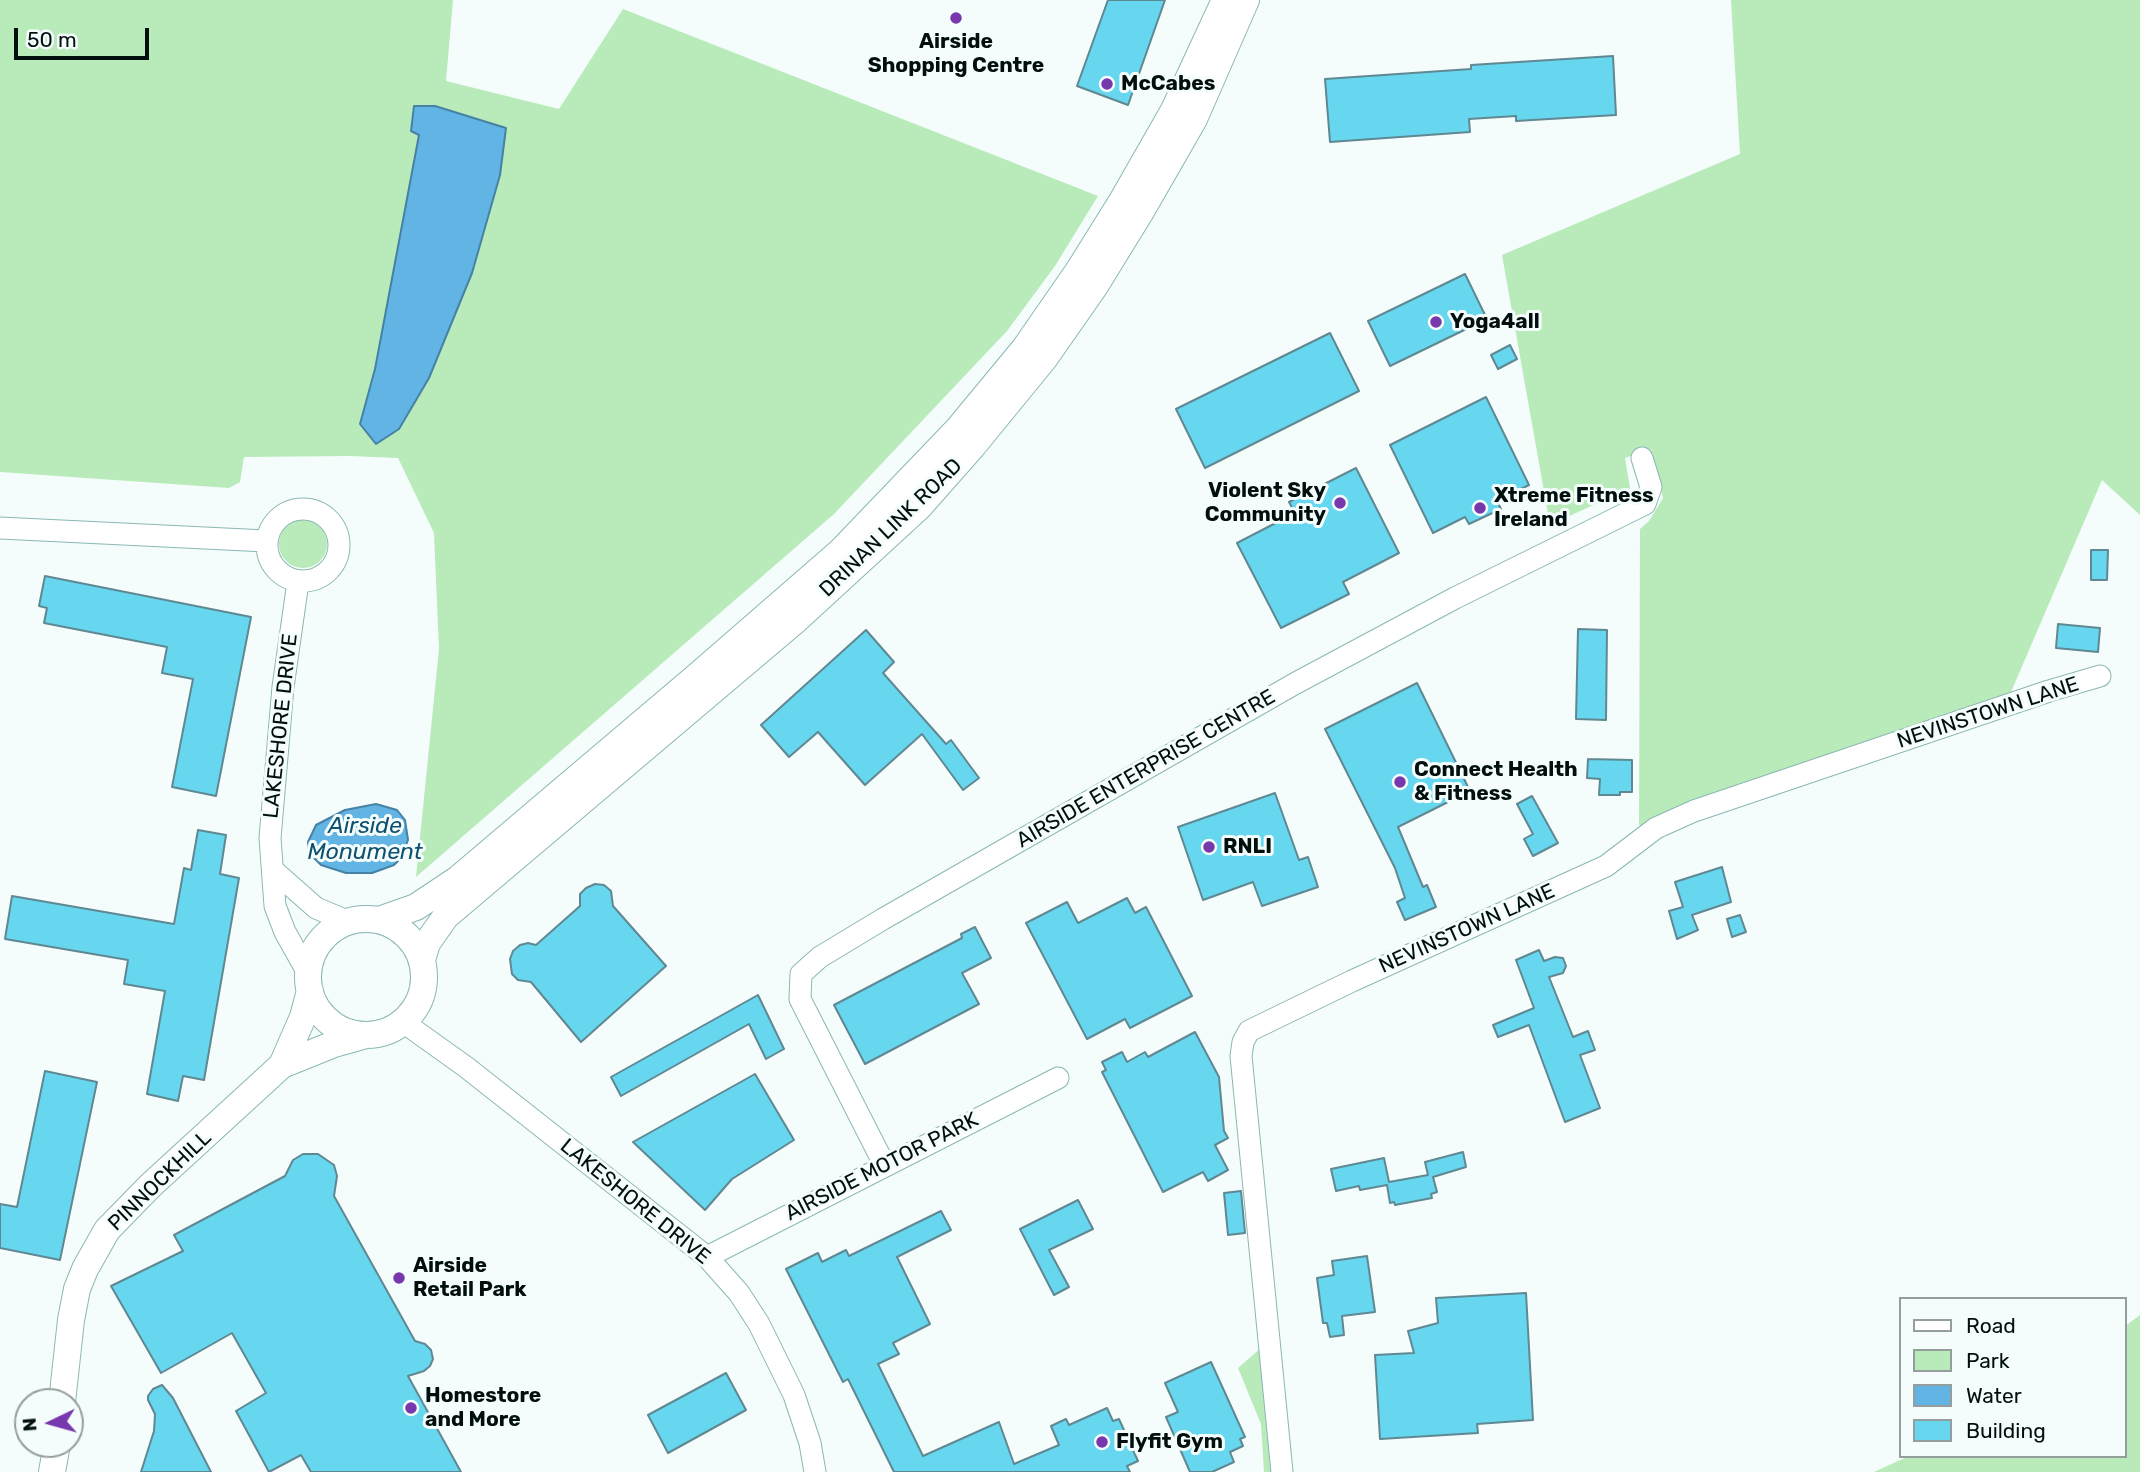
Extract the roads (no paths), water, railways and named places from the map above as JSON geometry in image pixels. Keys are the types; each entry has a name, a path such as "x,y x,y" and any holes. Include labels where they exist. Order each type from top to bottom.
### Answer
{"main road":[{"name":"DRINAN LINK ROAD","path":"379,920 416,907 458,879 841,551 958,429 1025,348 1087,258 1174,110 1225,0"},
{"name":"DRINAN LINK ROAD","path":"422,960 427,943 446,916 797,619 919,507 972,447 1044,359 1095,286 1127,234 1194,119 1246,0"},
{"path":"363,918 393,925 406,934 422,960 422,993 415,1009 403,1022 386,1032 366,1035 346,1032 329,1022 317,1008 309,982 312,955 321,939 347,921 363,918"},
{"name":"PINNOCKHILL","path":"282,1065 303,1017 309,982"},
{"name":"PINNOCKHILL","path":"64,1388 74,1304 85,1269 107,1230 129,1206 282,1065 334,1044 366,1035"}],"street":[{"name":"AIRSIDE ENTERPRISE CENTRE","path":"885,1166 800,999 801,974 820,957 883,919 1296,683 1455,598 1644,504 1651,487 1642,458"},
{"path":"311,509 322,514 336,530 339,552 329,572 320,578 298,582 287,579 271,563 267,541 270,529 277,519 288,512 311,509"},
{"path":"0,528 267,541"},
{"name":"LAKESHORE DRIVE","path":"298,582 275,763 270,838 273,892 279,917 309,982"},
{"name":"NEVINSTOWN LANE","path":"1282,1472 1241,1056 1243,1042 1249,1031 1352,981 1606,866 1656,828 1694,811 2100,676"},
{"path":"272,870 316,908 347,921"},
{"name":"LAKESHORE DRIVE","path":"403,1022 466,1068 707,1257 739,1293 759,1324 794,1395 810,1443 816,1472"},
{"name":"AIRSIDE MOTOR PARK","path":"707,1257 1058,1078"}],"water":[{"path":"414,106 435,106 506,128 500,175 472,273 429,378 399,429 376,444 360,424 375,369 419,135 411,131"},
{"name":"Airside Monument","path":"376,804 397,810 405,820 408,840 401,858 394,865 372,873 346,873 321,865 314,858 309,851 308,842 316,825 345,810"}],"place":[{"name":"Airside Shopping Centre","path":"956,18"},
{"name":"McCabes","path":"1107,84"},
{"name":"Yoga4all","path":"1436,322"},
{"name":"Violent Sky Community","path":"1340,503"},
{"name":"Xtreme Fitness Ireland","path":"1480,508"},
{"name":"Connect Health & Fitness","path":"1400,782"},
{"name":"RNLI","path":"1209,847"},
{"name":"Airside Retail Park","path":"399,1278"},
{"name":"Homestore and More","path":"411,1408"},
{"name":"Flyfit Gym","path":"1102,1442"}]}
